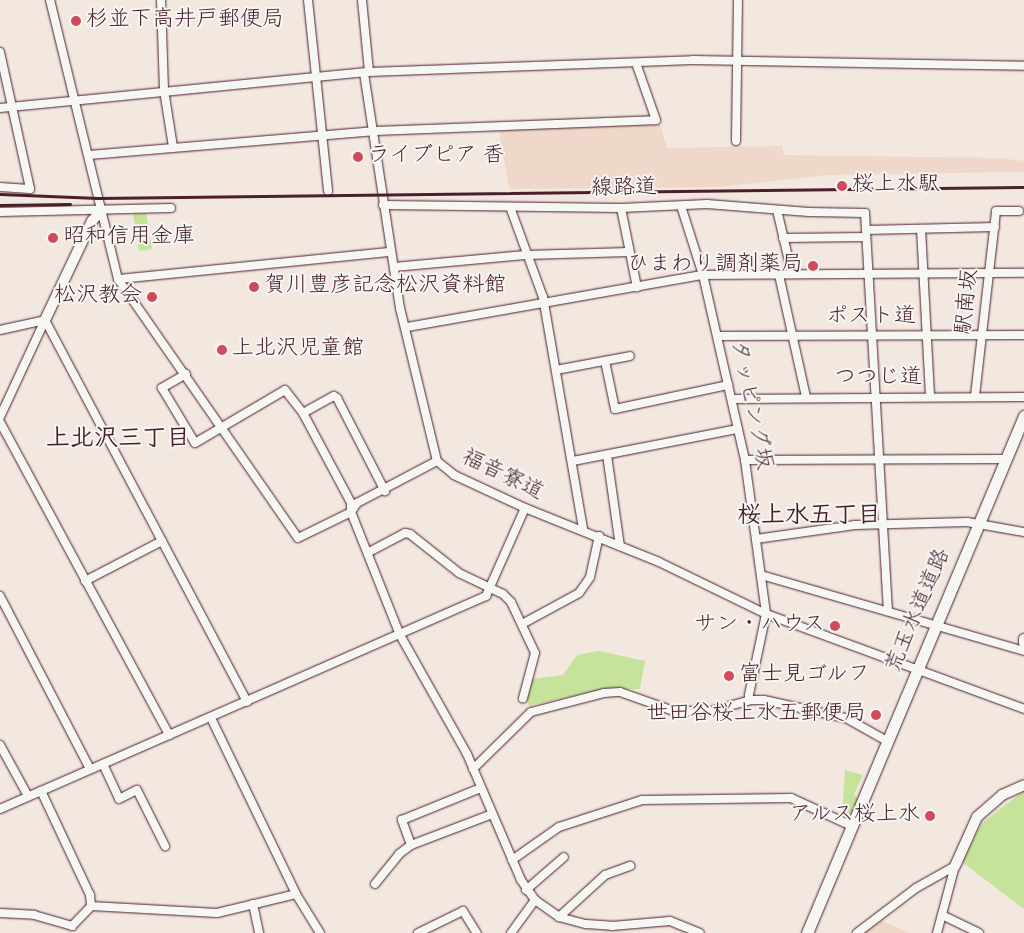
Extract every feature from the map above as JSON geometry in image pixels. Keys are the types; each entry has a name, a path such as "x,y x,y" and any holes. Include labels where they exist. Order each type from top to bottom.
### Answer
{"main road":[{"name":"荒玉水道道路","path":"807,933 915,670 1024,416"}],"street":[{"path":"50,0 118,279 186,374 221,428 298,538 351,512 357,503 384,491 437,461"},
{"path":"161,0 164,90 173,147"},
{"path":"308,0 328,191"},
{"name":"福音寮道","path":"362,0 372,131 390,252 400,308 407,327 437,461 454,475 525,508 583,529 766,614 1024,709"},
{"path":"736,141 738,0"},
{"path":"0,52 30,189 0,187"},
{"path":"0,108 75,98 366,72 738,60 1024,66"},
{"path":"89,155 372,131 656,120 636,63"},
{"name":"線路道","path":"383,205 621,208 707,204 776,210 865,213 866,233"},
{"name":"タッピング坂","path":"681,206 703,275 746,460 766,614 749,694"},
{"path":"510,207 543,303 574,460 583,529"},
{"path":"0,212 172,208"},
{"path":"621,208 637,287"},
{"path":"776,210 792,274"},
{"path":"0,417 92,222 102,211"},
{"name":"駅南坂","path":"976,396 996,211 1019,211"},
{"path":"783,238 921,229 995,227"},
{"path":"921,229 930,397"},
{"path":"866,233 888,611"},
{"path":"118,279 390,252"},
{"path":"394,267 528,255 629,252"},
{"path":"407,327 703,275 1024,273"},
{"path":"779,275 806,397"},
{"path":"0,330 45,320"},
{"path":"45,320 247,702"},
{"name":"ポスト道","path":"718,336 1024,334"},
{"path":"556,370 630,356"},
{"path":"605,361 615,409 728,385"},
{"path":"186,374 162,388 195,443 285,390 303,413 351,502 351,512 369,552 400,634 473,769 526,890 535,900 559,917 586,924 612,929 670,921 700,933"},
{"path":"303,413 334,396 337,398 384,491"},
{"name":"つつじ道","path":"732,399 1024,397"},
{"path":"0,422 169,735"},
{"path":"574,460 738,429"},
{"path":"607,455 620,546"},
{"path":"746,460 1005,459"},
{"path":"0,809 486,596 525,508"},
{"path":"756,539 855,525 882,524 968,522 1024,532"},
{"path":"369,552 405,533 410,534 459,573 489,590 502,594 511,602 535,653 524,698"},
{"path":"522,624 579,593 590,577 598,536"},
{"path":"85,581 162,541"},
{"path":"761,575 1024,651"},
{"path":"0,596 90,769"},
{"path":"473,769 531,712 604,693 620,692 674,711 711,711 751,700 764,700 846,718 887,741"},
{"path":"211,718 296,894 320,933"},
{"path":"0,745 28,796"},
{"path":"103,764 119,799 137,790 165,846"},
{"path":"937,933 955,866 977,817 1002,795 1024,785"},
{"path":"411,846 402,820 481,788"},
{"path":"0,913 34,915 72,926 91,906 90,895 41,791"},
{"path":"513,861 559,827 642,800 791,798 852,826"},
{"path":"375,884 399,854 411,846 492,814"},
{"path":"526,890 564,857"},
{"path":"559,917 604,875 630,866"},
{"path":"857,933 916,888 955,866"},
{"path":"91,906 217,913 296,894"},
{"path":"510,933 535,900"},
{"path":"253,904 259,933"},
{"path":"418,933 463,911 477,933"},
{"path":"942,915 980,933"}],"shaded area":[{"path":"660,124 667,148 782,146 784,155 998,158 1024,161 1024,172 828,175 720,187 509,189 499,130"},
{"path":"882,921 910,933 862,933"}],"green space":[{"path":"146,213 152,249 139,251 133,214"},
{"path":"599,651 645,661 640,689 602,689 529,706 527,700 532,679 563,675 577,655"},
{"path":"845,770 863,775 854,795 858,798 850,816 842,813"},
{"path":"1024,791 1024,909 962,862 982,823"}],"railway":[{"path":"0,194 98,198 1024,187"},
{"path":"0,205 70,204"}],"place":[{"name":"杉並下高井戸郵便局","path":"76,21"},
{"name":"ライブピア 香","path":"358,157"},
{"name":"桜上水駅","path":"842,186"},
{"name":"昭和信用金庫","path":"53,238"},
{"name":"ひまわり調剤薬局","path":"813,266"},
{"name":"賀川豊彦記念松沢資料館","path":"254,287"},
{"name":"松沢教会","path":"152,297"},
{"name":"上北沢児童館","path":"222,350"},
{"name":"サン・ハウス","path":"835,626"},
{"name":"富士見ゴルフ","path":"729,676"},
{"name":"世田谷桜上水五郵便局","path":"876,715"},
{"name":"アルス桜上水","path":"930,816"}],"district":[{"name":"上北沢三丁目","path":"118,440"},
{"name":"桜上水五丁目","path":"809,517"}]}
